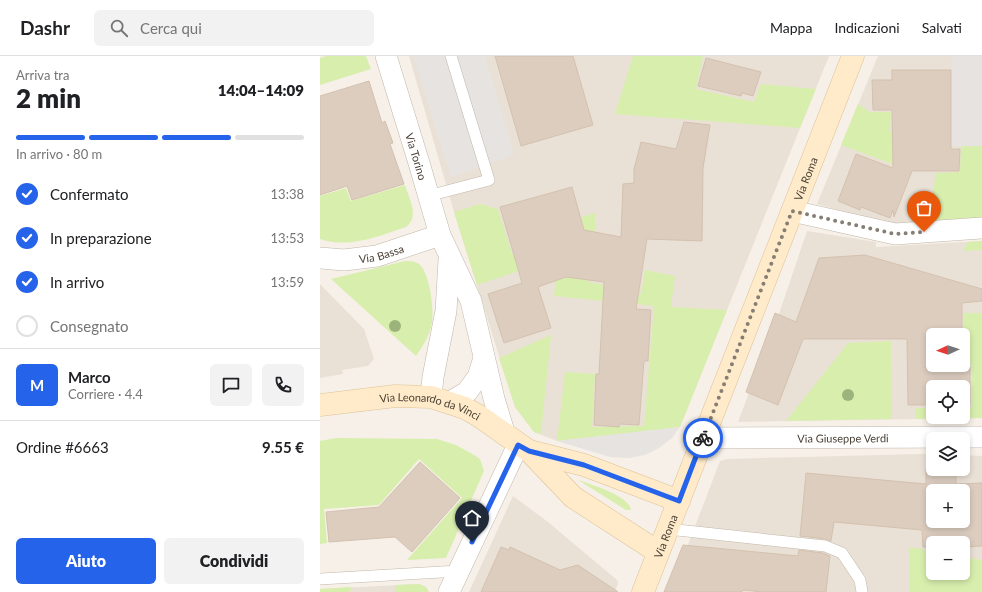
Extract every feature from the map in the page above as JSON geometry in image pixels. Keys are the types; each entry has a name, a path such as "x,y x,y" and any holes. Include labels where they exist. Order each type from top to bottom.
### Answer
{"main road":[{"name":"Via Roma","path":"642,592 853,56"},
{"name":"Via Leonardo da Vinci","path":"320,405 395,396 440,400 465,408 517,444 573,497 658,552"},
{"name":"Via Leonardo da Vinci","path":"517,444 584,465 679,501"}],"street":[{"name":"Via Torino","path":"386,56 440,235 470,301 484,358 517,444"},
{"path":"792,211 895,234 982,228"},
{"name":"Via Bassa","path":"320,258 344,260 377,256 440,235"},
{"name":"Via Torino","path":"440,400 433,377 446,311 449,257"},
{"path":"440,400 467,392 478,377 484,358"},
{"name":"Via Giuseppe Verdi","path":"703,438 982,437"},
{"path":"449,592 517,444"}],"lane":[{"path":"428,196 489,180 451,56"},
{"path":"668,529 825,546 842,553 860,580 862,592"},
{"path":"320,579 459,571"}],"shaded area":[{"path":"409,56 829,56 680,427 557,441 534,432 515,407 454,212"},
{"path":"413,56 485,56 514,155 451,177"},
{"path":"878,56 982,56 982,220 894,226 817,204"},
{"path":"952,56 982,56 982,146 949,146"},
{"path":"807,231 876,242 876,247 982,241 982,418 970,418 970,380 926,380 926,419 738,422 780,311"},
{"path":"320,284 364,329 374,359 368,366 342,370 343,374 320,378"},
{"path":"680,427 672,438 659,448 645,455 629,458 610,457 557,441"},
{"path":"926,454 926,476 970,476 970,455 982,456 982,592 670,592 720,461 727,459"},
{"path":"513,496 548,522 617,580 618,583 615,592 469,592"},
{"path":"419,584 426,587 429,592 320,592 320,589"}],"green space":[{"path":"326,56 366,56 371,69 320,85 320,58"},
{"path":"633,56 703,56 696,89 754,102 761,84 816,89 800,128 615,114"},
{"path":"858,104 870,112 891,112 890,132 906,133 906,169 841,145"},
{"path":"961,146 982,146 982,220 928,224 936,173 960,172"},
{"path":"405,185 413,213 410,223 406,227 353,242 331,242 320,239 320,196 346,188 351,201"},
{"path":"480,204 498,209 512,254 549,243 545,228 595,213 596,235 588,282 606,285 605,289 641,294 645,270 675,276 671,307 727,310 680,427 557,441 565,372 595,374 592,427 644,426 654,306 554,296 558,258 477,285 454,212"},
{"path":"982,241 982,250 963,251 968,242"},
{"path":"405,261 411,261 420,265 429,284 432,301 432,322 430,331 416,356 331,279"},
{"path":"963,313 982,313 982,418 970,418 970,408 972,408 972,365 970,365 970,328 963,328"},
{"path":"551,335 541,434 534,432 515,407 499,358"},
{"path":"891,341 892,419 786,421 848,343"},
{"path":"915,408 926,408 926,419 916,419"},
{"path":"336,438 437,439 456,445 480,459 484,471 446,558 407,560 462,498 419,459 379,505 324,509 327,543 320,544 320,441"},
{"path":"578,480 617,495 629,505 631,510 626,510"},
{"path":"909,547 926,550 926,580 970,580 970,558 982,560 982,592 909,592"},
{"path":"419,584 426,587 429,592 395,592 395,585"},
{"path":"351,587 350,592 320,592 320,589"}],"building":[{"path":"495,56 573,56 593,125 521,146"},
{"path":"706,58 761,72 753,96 742,93 741,96 698,86"},
{"path":"892,70 951,70 951,149 960,149 959,171 912,171 894,217 893,210 890,218 861,207 860,210 838,201 856,154 893,168 892,110 873,110 872,80 892,80"},
{"path":"369,81 382,123 385,121 393,143 390,144 404,184 352,200 347,186 320,195 320,96"},
{"path":"684,122 710,125 703,168 702,241 647,239 636,309 651,310 648,361 644,361 639,425 620,424 619,427 594,425 596,374 599,374 604,282 566,277 538,287 551,328 504,343 488,294 522,283 500,207 572,187 584,230 621,237 623,184 634,183 634,169 641,142 676,149"},
{"path":"865,255 982,289 982,301 962,303 962,328 926,328 926,372 970,372 970,380 926,380 926,405 908,405 907,339 803,339 778,405 746,392 775,313 796,322 819,258"},
{"path":"420,462 460,498 412,552 395,537 329,542 326,512 379,507"},
{"path":"806,473 926,484 926,528 970,528 970,484 956,484 982,483 982,546 970,547 970,536 926,536 926,547 923,547 922,530 834,522 831,541 800,536"},
{"path":"926,476 956,476 956,484 926,484"},
{"path":"683,545 798,556 799,550 823,553 830,556 826,592 762,592 744,590 741,592 664,592"},
{"path":"501,547 509,550 510,547 560,570 578,565 618,592 481,592"}],"way so far":[{"path":"703,438 792,211 895,234 924,232"}],"route":[{"path":"472,542 518,445 529,451 584,465 679,501 703,438"}]}
